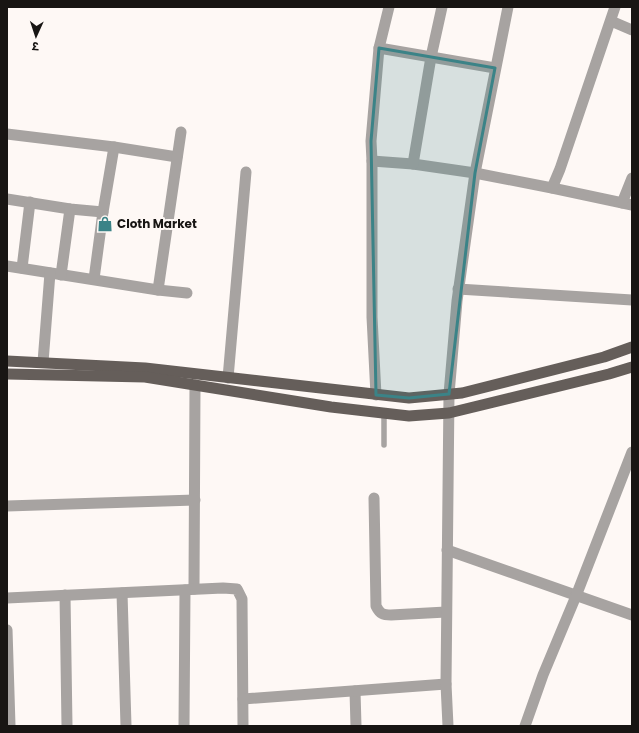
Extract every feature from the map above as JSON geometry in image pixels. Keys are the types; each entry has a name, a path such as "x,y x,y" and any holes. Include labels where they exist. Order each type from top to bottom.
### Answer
{"main road":[{"path":"7,361 145,368 408,398 462,393 604,357 632,347"},
{"path":"7,374 145,376 331,407 409,416 449,413 610,374 632,367"}],"street":[{"path":"376,395 372,317 371,141 380,48 389,7"},
{"path":"413,164 431,57 442,7"},
{"path":"448,726 446,684 446,612 449,394 458,290 475,172 508,7"},
{"path":"552,188 560,170 615,7"},
{"path":"611,20 632,30"},
{"path":"380,48 495,68"},
{"path":"158,290 181,132"},
{"path":"7,134 177,157"},
{"path":"94,279 103,212 114,148"},
{"path":"372,161 413,164 475,172 627,204 632,178"},
{"path":"228,378 246,172"},
{"path":"7,199 70,209 103,212"},
{"path":"22,268 30,202"},
{"path":"61,275 70,209"},
{"path":"7,266 158,290 187,293"},
{"path":"43,362 50,273"},
{"path":"458,290 632,300"},
{"path":"184,726 195,500 195,385"},
{"path":"525,726 543,675 576,596 632,452"},
{"path":"374,498 376,606 379,612 384,615 391,615 446,612"},
{"path":"7,506 195,500"},
{"path":"447,550 632,615"},
{"path":"7,598 223,588 236,589 242,599 242,699 244,726"},
{"path":"122,593 126,726"},
{"path":"65,595 68,726"},
{"path":"7,630 10,726"},
{"path":"242,699 446,684"},
{"path":"355,691 356,726"}],"lane":[{"path":"384,413 384,445"}],"highlighted area":[{"path":"379,48 495,68 475,173 449,394 409,398 376,395 371,141"}],"place":[{"name":"Cloth Market","path":"105,224"}]}
